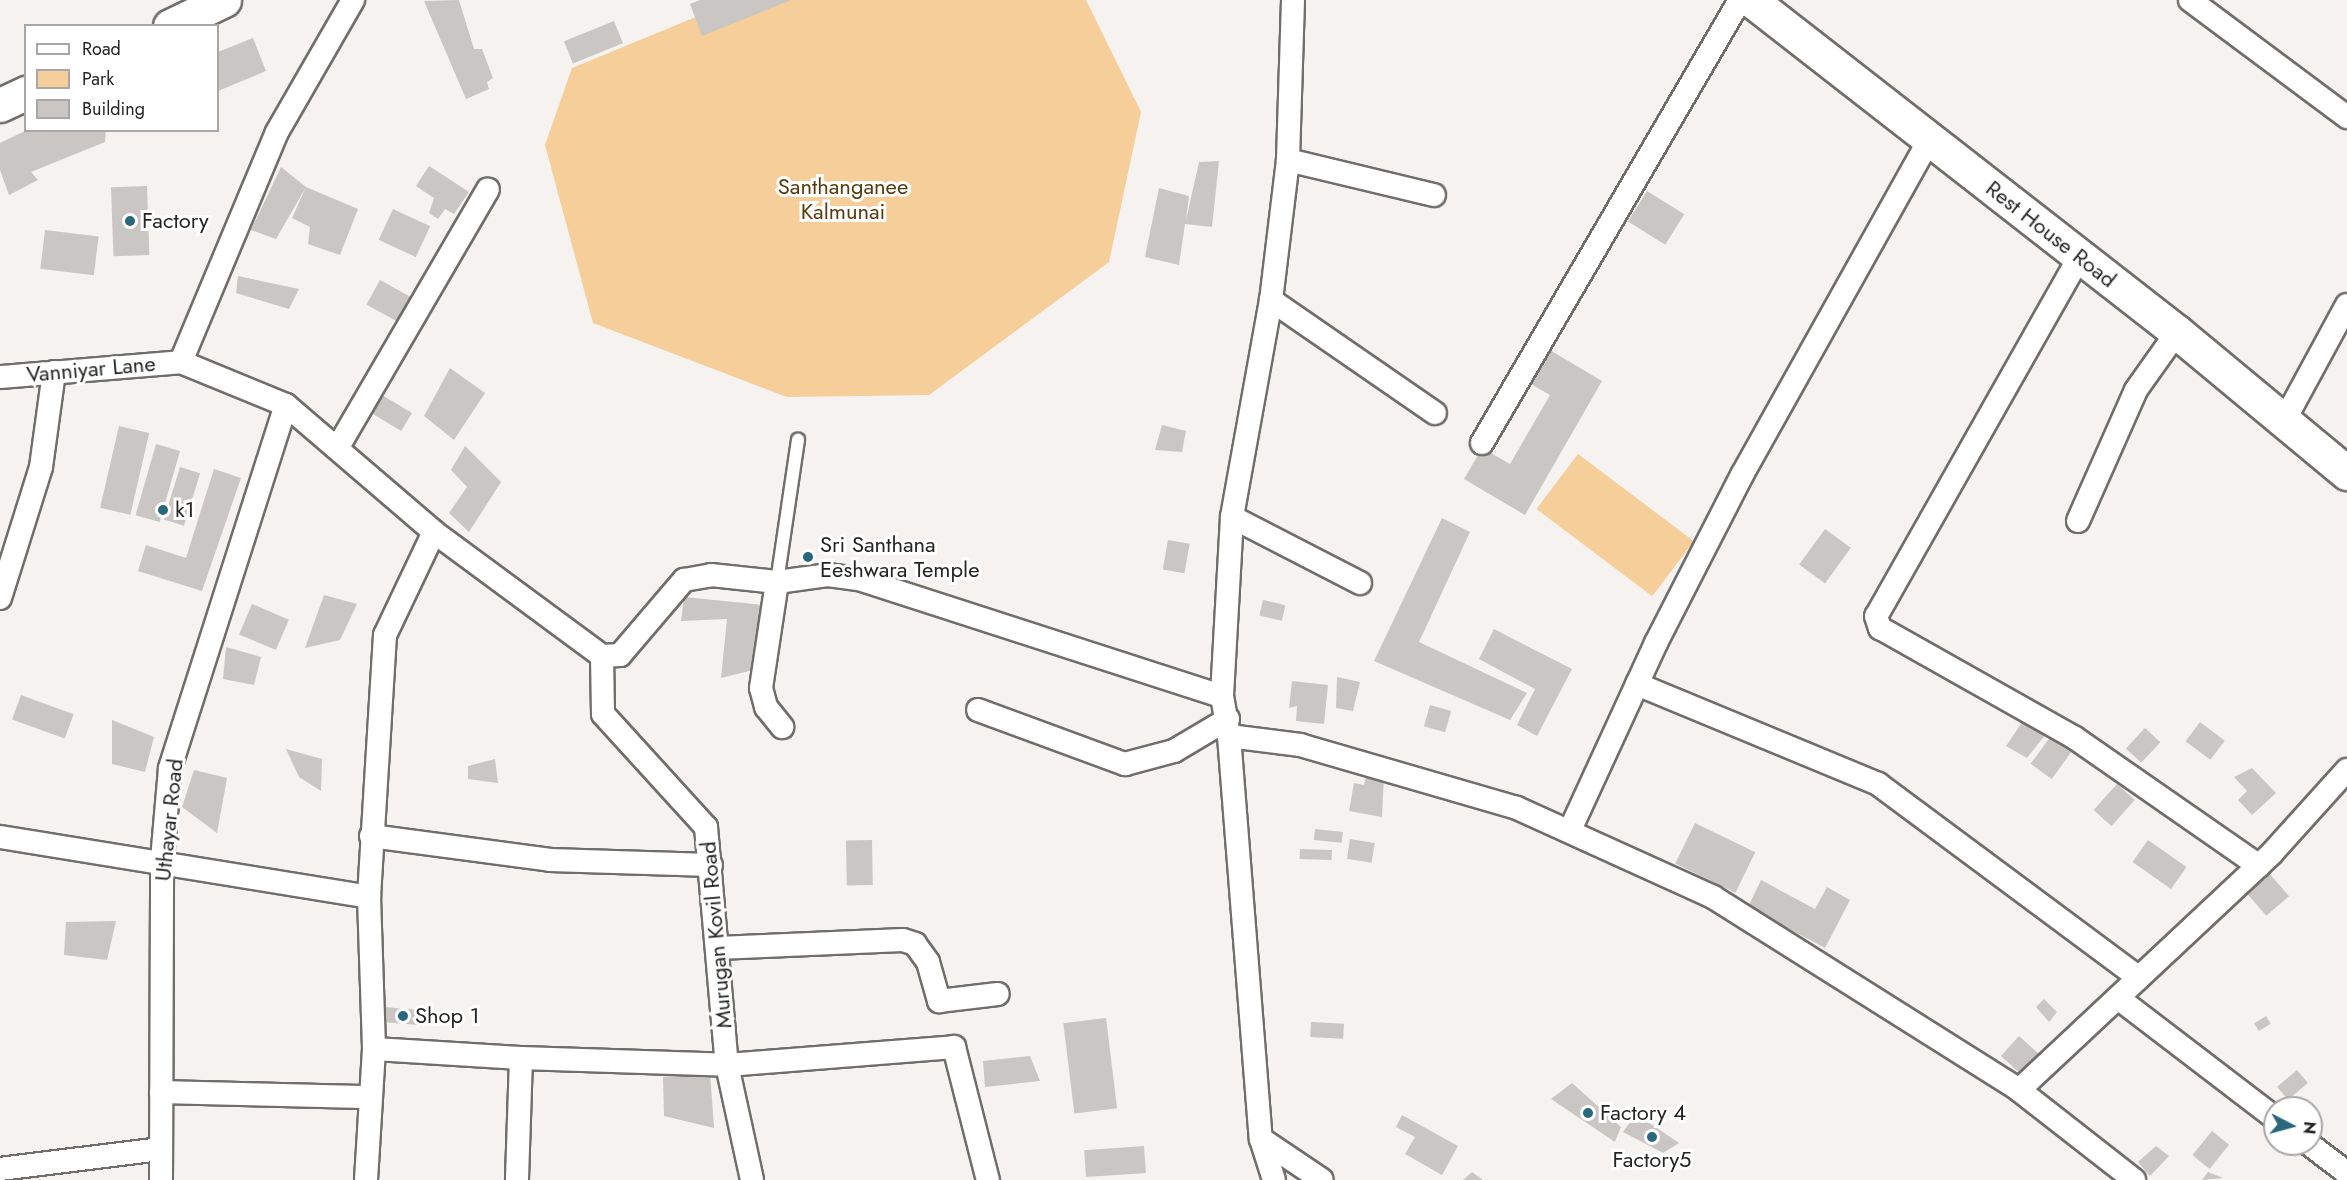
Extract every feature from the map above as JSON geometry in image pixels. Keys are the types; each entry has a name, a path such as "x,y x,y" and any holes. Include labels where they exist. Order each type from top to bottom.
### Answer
{"main road":[{"path":"174,24 224,0"},
{"name":"Rest House Road","path":"1751,0 2177,332 2347,473"},
{"path":"0,105 24,94"}],"street":[{"path":"353,0 277,132 181,362 286,405 338,447 434,532 602,656 620,655 684,580 711,575 777,582 828,576 862,580 1222,696"},
{"path":"1274,1180 1261,1139 1229,728 1222,696 1232,517 1271,300 1288,160 1293,0"},
{"path":"1482,443 1740,0"},
{"path":"2190,0 2347,117"},
{"path":"1570,830 1637,684 1742,476 1929,141"},
{"path":"1288,160 1434,195"},
{"path":"338,447 488,189"},
{"path":"2080,256 1876,616 1880,628 2075,738 2259,866"},
{"path":"1271,300 1435,412"},
{"path":"2284,421 2347,305"},
{"path":"2078,521 2136,390 2177,332"},
{"name":"Vanniyar Lane","path":"0,377 181,362"},
{"path":"0,598 41,467 54,372"},
{"name":"Uthayar Road","path":"161,1180 162,860 170,768 286,405"},
{"path":"1232,517 1360,583"},
{"path":"366,1180 374,1049 369,897 370,836 385,635 434,532"},
{"path":"777,582 761,688 766,707 782,727"},
{"name":"Murugan Kovil Road","path":"602,656 603,714 706,827 727,1065 752,1180"},
{"path":"1637,684 1878,784 2139,978"},
{"path":"978,710 1090,756 1125,764 1174,751 1229,728 1373,765 1517,808 1570,830 1713,897 2019,1090 2134,1180"},
{"path":"2019,1090 2259,866 2347,770"},
{"path":"370,836 550,860 711,865"},
{"path":"0,837 67,851 162,860 369,897"},
{"path":"718,948 903,940 915,944 928,962 939,1001 998,994"},
{"path":"2118,998 2263,1109"},
{"path":"374,1049 522,1058 727,1065 954,1047 988,1180"},
{"path":"517,1180 522,1058"},
{"path":"161,1092 371,1096"},
{"path":"1261,1139 1322,1180"},
{"path":"0,1169 161,1149"},
{"path":"2323,1155 2347,1173"}],"lane":[{"path":"777,582 798,440"}],"green space":[{"name":"Santhanganee Kalmunai","path":"737,0 1086,0 1141,112 1109,262 929,395 787,397 593,323 545,145 572,68"},
{"path":"1578,454 1694,541 1652,596 1536,509"}],"building":[{"path":"459,0 474,49 482,49 493,78 487,82 489,89 466,99 424,1"},
{"path":"700,0 791,0 702,36 690,4"},
{"path":"614,21 623,43 573,63 564,41"},
{"path":"253,38 266,71 219,91 219,52"},
{"path":"24,131 106,132 105,142 31,172 38,180 9,195 0,170 0,143"},
{"path":"1219,161 1212,227 1185,224 1179,265 1145,257 1159,188 1189,196 1186,220 1199,162"},
{"path":"429,166 469,192 454,214 445,209 438,219 429,213 434,198 416,186"},
{"path":"281,167 306,187 276,239 251,230"},
{"name":"Factory","path":"147,186 149,255 113,256 111,187"},
{"path":"306,187 358,209 340,255 308,244 310,227 292,218"},
{"path":"1647,191 1684,214 1665,245 1628,222"},
{"path":"393,209 430,226 416,257 379,240"},
{"path":"45,230 99,237 94,275 40,269"},
{"path":"238,276 299,289 289,309 236,293"},
{"path":"380,280 418,301 404,325 366,304"},
{"path":"1543,346 1602,381 1525,515 1464,479 1482,448 1510,464 1550,395 1524,380"},
{"path":"450,368 485,393 454,440 424,416"},
{"path":"382,395 412,413 401,431 371,413"},
{"path":"1162,425 1186,431 1182,452 1155,450"},
{"path":"119,426 149,433 130,515 100,508"},
{"path":"156,444 180,451 160,522 136,515"},
{"path":"465,446 501,482 469,532 449,513 467,487 451,470"},
{"path":"180,467 200,473 184,526 164,520"},
{"path":"214,469 241,478 202,591 138,571 146,545 186,558"},
{"path":"1442,518 1470,532 1419,642 1527,693 1510,720 1374,661"},
{"path":"1825,529 1851,548 1825,583 1799,565"},
{"path":"1168,540 1190,544 1184,573 1163,570"},
{"path":"324,595 357,604 340,640 305,648"},
{"path":"684,597 764,605 753,670 721,678 727,619 681,621"},
{"path":"1263,600 1285,605 1282,621 1259,616"},
{"path":"252,604 289,620 276,650 239,634"},
{"path":"1494,629 1572,669 1537,736 1517,725 1535,689 1479,659"},
{"path":"226,647 261,657 254,685 223,679"},
{"path":"1337,677 1360,682 1353,711 1336,708"},
{"path":"1292,681 1328,685 1324,724 1296,721 1297,706 1289,708"},
{"path":"21,695 74,714 65,739 12,719"},
{"path":"1430,705 1451,711 1445,732 1424,726"},
{"path":"2027,715 2049,730 2027,758 2006,746"},
{"path":"112,720 154,737 145,772 112,764"},
{"path":"2200,722 2225,741 2210,760 2186,741"},
{"path":"2145,728 2160,742 2141,763 2126,748"},
{"path":"2053,733 2074,748 2052,779 2031,764"},
{"path":"286,749 322,759 321,791 299,777"},
{"path":"495,759 498,783 468,779 468,766"},
{"path":"2252,768 2276,793 2252,815 2238,800 2247,791 2234,777"},
{"path":"194,770 227,778 217,833 182,807"},
{"path":"1367,772 1384,775 1382,817 1349,811 1354,783 1364,785"},
{"path":"2117,784 2135,800 2111,826 2094,810"},
{"path":"1695,823 1755,852 1735,893 1675,863"},
{"path":"1315,829 1343,832 1342,843 1314,840"},
{"path":"1350,839 1375,843 1372,863 1347,859"},
{"path":"846,840 872,840 873,885 847,885"},
{"path":"2148,840 2187,867 2171,889 2133,862"},
{"path":"1300,849 1332,850 1332,860 1300,859"},
{"path":"2268,872 2289,896 2266,916 2245,892"},
{"path":"1761,880 1815,909 1827,887 1850,900 1825,948 1748,907"},
{"path":"116,921 107,960 64,955 66,922"},
{"path":"2044,999 2057,1012 2049,1022 2036,1007"},
{"name":"Shop 1","path":"384,1007 422,1010 421,1025 383,1022"},
{"path":"2266,1016 2271,1024 2259,1031 2254,1023"},
{"path":"1106,1018 1117,1108 1074,1114 1063,1023"},
{"path":"1311,1022 1344,1024 1343,1039 1310,1037"},
{"path":"2019,1036 2040,1055 2022,1075 2001,1056"},
{"path":"1030,1056 1040,1081 985,1087 983,1061"},
{"path":"2297,1070 2308,1083 2292,1096 2285,1096 2277,1087"},
{"path":"710,1072 714,1128 664,1116 663,1077"},
{"name":"Factory 4","path":"1572,1083 1621,1127 1615,1142 1551,1099"},
{"name":"Factory5","path":"1636,1114 1679,1143 1663,1153 1623,1132"},
{"path":"1402,1115 1458,1146 1442,1175 1405,1154 1415,1137 1396,1127"},
{"path":"2212,1131 2229,1145 2210,1169 2192,1155"},
{"path":"1144,1146 1146,1173 1086,1177 1084,1150"},
{"path":"2156,1146 2169,1156 2150,1176 2138,1162"},
{"path":"1472,1172 1483,1180 1463,1180"},
{"path":"2208,1172 2223,1178 2202,1180"}],"place":[{"name":"Factory","path":"130,221"},
{"name":"k1","path":"163,510"},
{"name":"Sri Santhana Eeshwara Temple","path":"808,557"},
{"name":"Shop 1","path":"403,1016"},
{"name":"Factory 4","path":"1588,1113"},
{"name":"Factory5","path":"1652,1137"}]}
